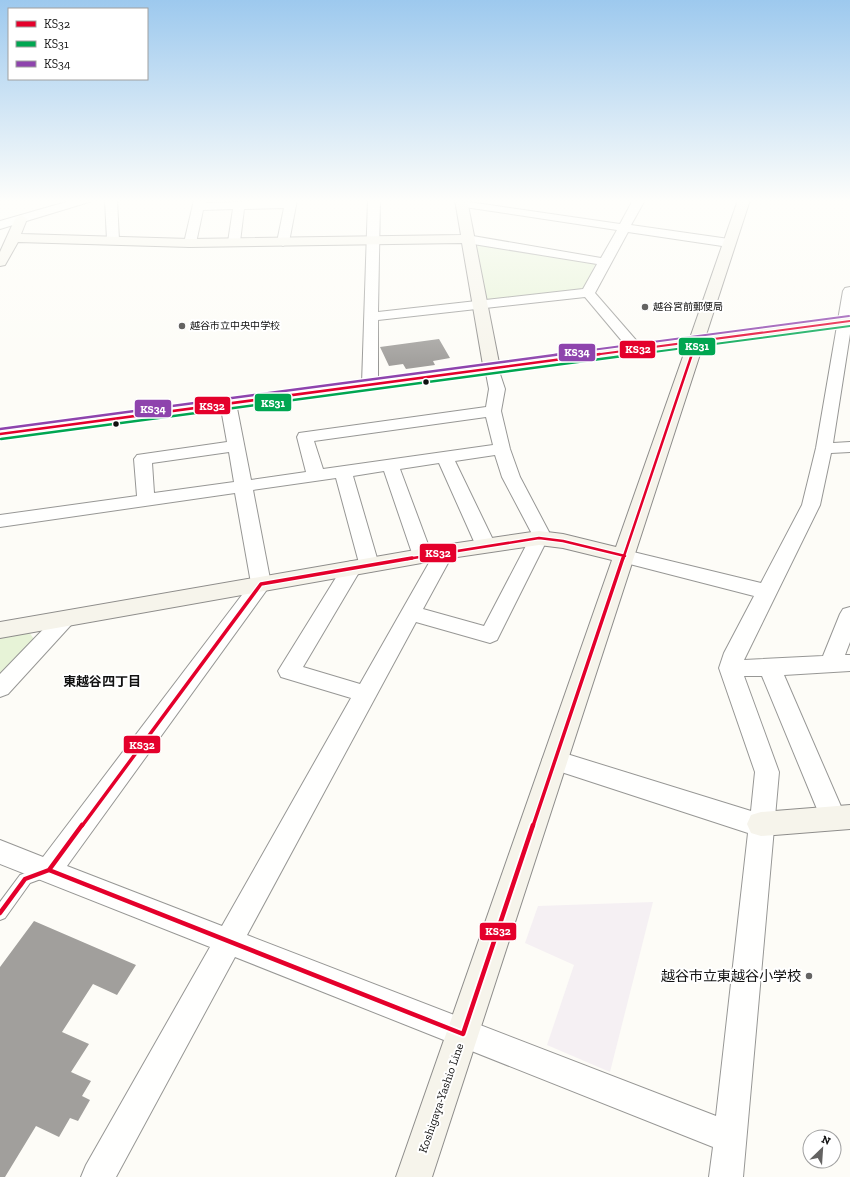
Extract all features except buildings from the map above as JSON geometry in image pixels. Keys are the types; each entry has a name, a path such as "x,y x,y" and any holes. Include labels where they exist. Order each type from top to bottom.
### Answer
{"street":[{"path":"370,384 373,255"},
{"path":"411,613 490,635 539,538 540,532 511,478 502,449 493,411 497,389 470,255"},
{"path":"563,255 605,262"},
{"path":"588,293 609,255"},
{"name":"Koshigaya-Yashio Line","path":"414,1177 554,760 625,556 725,255"},
{"path":"726,1177 767,772 730,668 735,653 768,592 811,505 824,448 843,378 850,291"},
{"path":"371,317 588,293"},
{"path":"588,293 637,350"},
{"path":"0,434 848,321"},
{"path":"49,870 261,584 228,403"},
{"path":"316,475 305,437 493,411"},
{"path":"146,499 143,459 236,446"},
{"path":"824,448 850,447"},
{"path":"0,521 502,449"},
{"path":"445,457 486,546"},
{"path":"98,1177 411,613 433,554 390,464"},
{"path":"343,471 361,567 289,671 365,694"},
{"path":"0,630 64,620 433,554 539,538 563,541 768,592"},
{"path":"730,668 770,668 841,664 850,614"},
{"path":"0,688 64,620"},
{"path":"554,760 741,820 761,824 841,817 770,668"},
{"path":"0,852 730,1138"}],"lane":[{"path":"0,913 26,879 49,870"}],"shaded area":[{"path":"653,902 610,1072 547,1045 574,965 525,943 538,906"}],"green space":[{"path":"475,255 548,255 596,263 583,290 484,300"},
{"path":"29,632 36,642 0,680 0,637"}],"transit line":[{"name":"KS34","path":"0,429 849,316"},
{"name":"KS32","path":"0,434 850,321"},
{"name":"KS31","path":"1,439 850,326"},
{"name":"KS32","path":"0,913 25,879 49,870 463,1034 696,342"},
{"name":"KS32","path":"20,886 25,879 49,870 261,584 444,552 539,538 563,541 625,556"}],"place":[{"name":"越谷宮前郵便局","path":"645,307"},
{"name":"越谷市立中央中学校","path":"182,326"},
{"name":"越谷市立東越谷小学校","path":"809,976"}],"district":[{"name":"東越谷四丁目","path":"102,681"}]}
